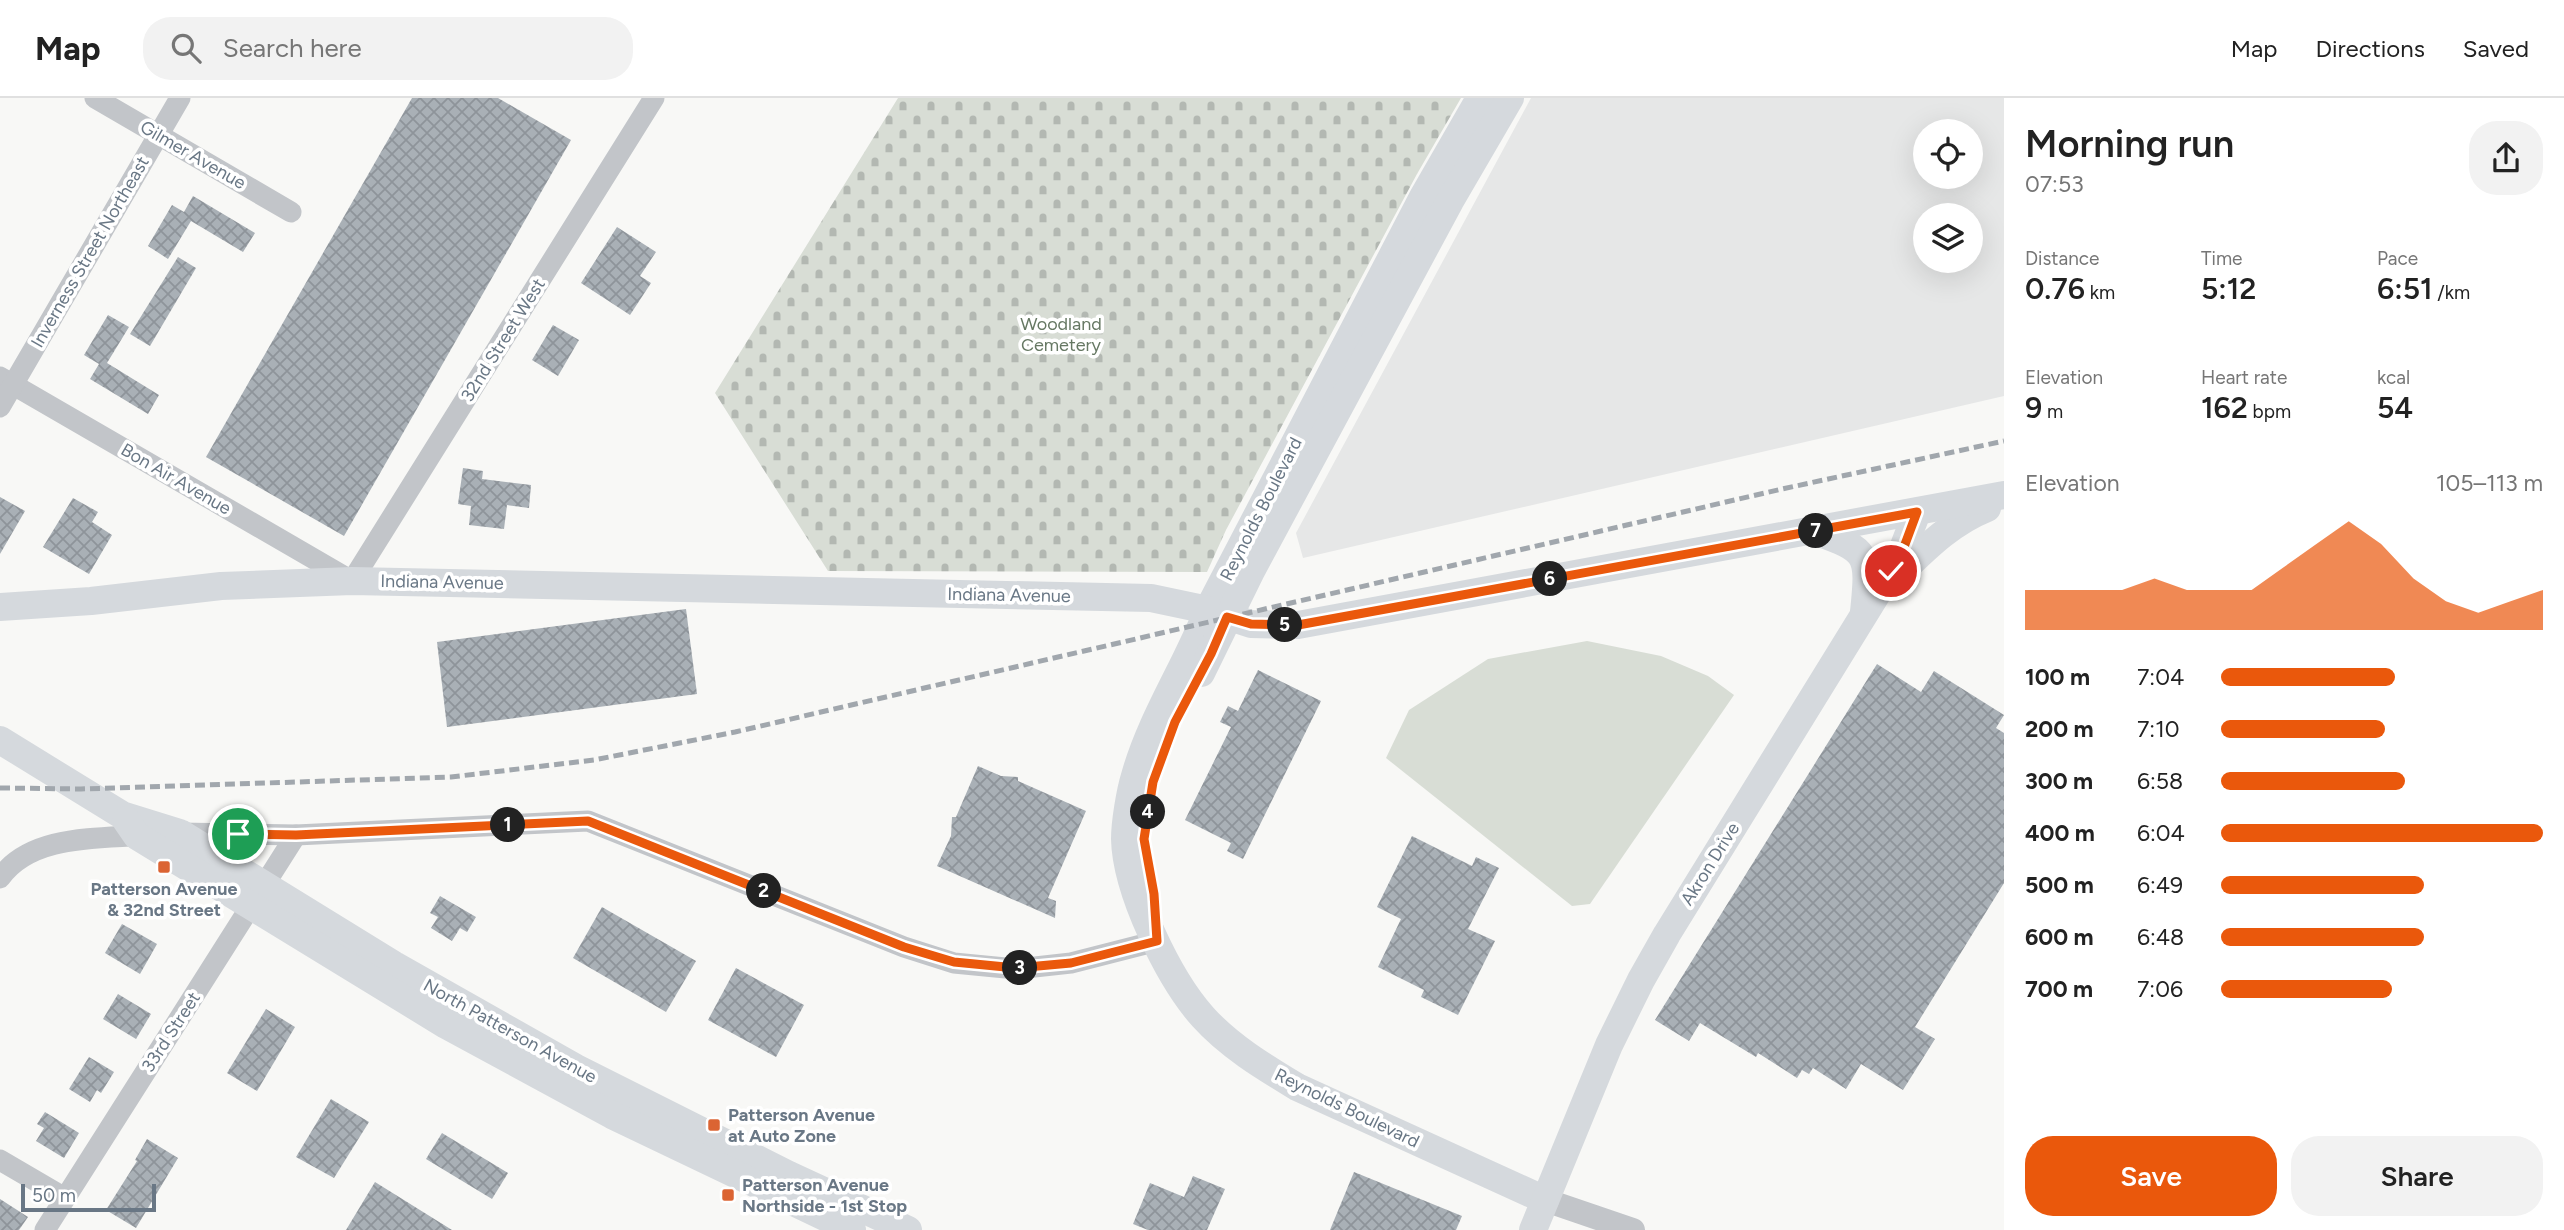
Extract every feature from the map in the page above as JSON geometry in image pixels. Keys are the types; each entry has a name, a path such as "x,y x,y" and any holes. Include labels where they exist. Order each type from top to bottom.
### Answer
{"main road":[{"name":"Reynolds Boulevard","path":"1218,614 1423,197 1480,98"},
{"name":"Reynolds Boulevard","path":"1510,98 1218,614 1194,646 1158,715 1134,777 1125,839 1136,897 1157,941 1189,1000 1228,1041 1297,1087 1545,1200"},
{"name":"Indiana Avenue","path":"0,607 90,601 221,586 352,581 1152,598 1251,624 1298,625 2004,495"},
{"path":"1869,607 1946,530 1964,518 2004,501"},
{"name":"Akron Drive","path":"1532,1230 1609,1045 1641,980 1869,607 1904,547 1917,512"},
{"path":"1814,531 1849,544 1862,556 1867,569 1869,607"},
{"name":"North Patterson Avenue","path":"0,740 130,826 576,1068 789,1175 908,1230"},
{"name":"North Patterson Avenue","path":"130,826 180,833 341,963 446,1025 612,1115 852,1230"}],"street":[{"name":"Gilmer Avenue","path":"95,98 291,212"},
{"name":"Inverness Street Northeast","path":"0,407 7,381 180,98"},
{"name":"32nd Street West","path":"352,581 654,98"},
{"name":"Bon Air Avenue","path":"7,381 352,581"},
{"path":"180,833 296,835 588,821 904,947 954,962 1016,968 1071,963 1157,941"},
{"path":"0,878 6,869 27,854 59,843 130,826"},
{"name":"33rd Street","path":"46,1230 296,835"},
{"path":"0,1160 65,1198"},
{"path":"1545,1200 1633,1230"}],"shaded area":[{"path":"1531,98 2004,98 2004,396 1303,558 1296,533"}],"green space":[{"name":"Woodland Cemetery","path":"898,98 1461,98 1417,174 1226,530 1207,572 828,571 715,393"},
{"path":"1587,641 1661,656 1708,676 1734,695 1590,904 1572,906 1386,758 1409,710 1488,659"}],"building":[{"path":"412,98 498,98 571,140 344,536 206,457"},
{"path":"193,196 255,233 243,252 191,221 168,259 148,246 172,205 184,212"},
{"path":"617,227 656,252 640,276 651,283 630,315 581,283"},
{"path":"178,257 196,268 150,346 130,334"},
{"path":"108,315 129,327 107,363 159,395 148,414 90,379 99,364 84,355"},
{"path":"553,325 579,340 558,376 532,360"},
{"path":"463,468 483,471 482,479 531,485 529,508 507,505 504,529 469,525 471,506 458,504"},
{"path":"0,497 25,511 0,554"},
{"path":"73,498 98,512 92,522 112,535 89,574 43,547"},
{"path":"686,609 697,694 447,727 437,642"},
{"path":"1877,664 1921,692 1934,671 2004,715 1996,728 2004,733 2004,883 1915,1027 1935,1039 1903,1090 1861,1064 1846,1089 1813,1068 1809,1074 1802,1070 1797,1078 1758,1053 1756,1057 1700,1023 1689,1041 1655,1020"},
{"path":"1258,670 1321,701 1243,859 1227,851 1231,843 1185,820 1231,727 1220,722 1228,706 1238,711"},
{"path":"978,766 1001,776 1018,777 1018,781 1086,811 1048,898 1056,901 1055,918 937,866 951,836 952,817 956,817"},
{"path":"1412,836 1472,866 1476,857 1499,868 1468,929 1495,941 1458,1015 1421,997 1424,990 1378,967 1401,919 1377,907"},
{"path":"440,896 476,917 467,932 460,928 452,941 431,928 438,917 430,913"},
{"path":"602,907 696,961 666,1012 573,958"},
{"path":"122,924 157,944 140,974 105,953"},
{"path":"736,968 804,1005 776,1057 708,1020"},
{"path":"118,994 151,1014 136,1039 103,1019"},
{"path":"266,1009 295,1027 257,1091 227,1073"},
{"path":"89,1057 114,1072 101,1093 97,1090 90,1102 69,1089"},
{"path":"331,1099 369,1122 334,1178 296,1157"},
{"path":"45,1112 79,1133 64,1158 36,1141 44,1128 37,1124"},
{"path":"442,1133 508,1173 492,1199 426,1159"},
{"path":"147,1139 178,1158 136,1228 106,1210 137,1161 135,1160"},
{"path":"1354,1172 1462,1216 1456,1230 1330,1230"},
{"path":"1193,1176 1225,1189 1207,1230 1148,1230 1133,1224 1150,1183 1184,1197"},
{"path":"375,1182 452,1230 346,1230"},
{"path":"0,1199 28,1217 19,1230 0,1230"}],"railway":[{"path":"0,788 81,789 451,777 594,760 735,732 1782,489 2004,441"}],"place":[{"name":"Patterson Avenue & 32nd Street","path":"164,867"},
{"name":"Patterson Avenue at Auto Zone","path":"714,1125"},
{"name":"Patterson Avenue Northside - 1st Stop","path":"728,1195"}],"route":[{"path":"238,834 296,835 588,821 904,947 954,962 1016,968 1071,963 1157,941 1154,894 1144,839 1153,782 1175,722 1227,617 1251,624 1298,625 1917,512 1904,547 1891,571"}]}
